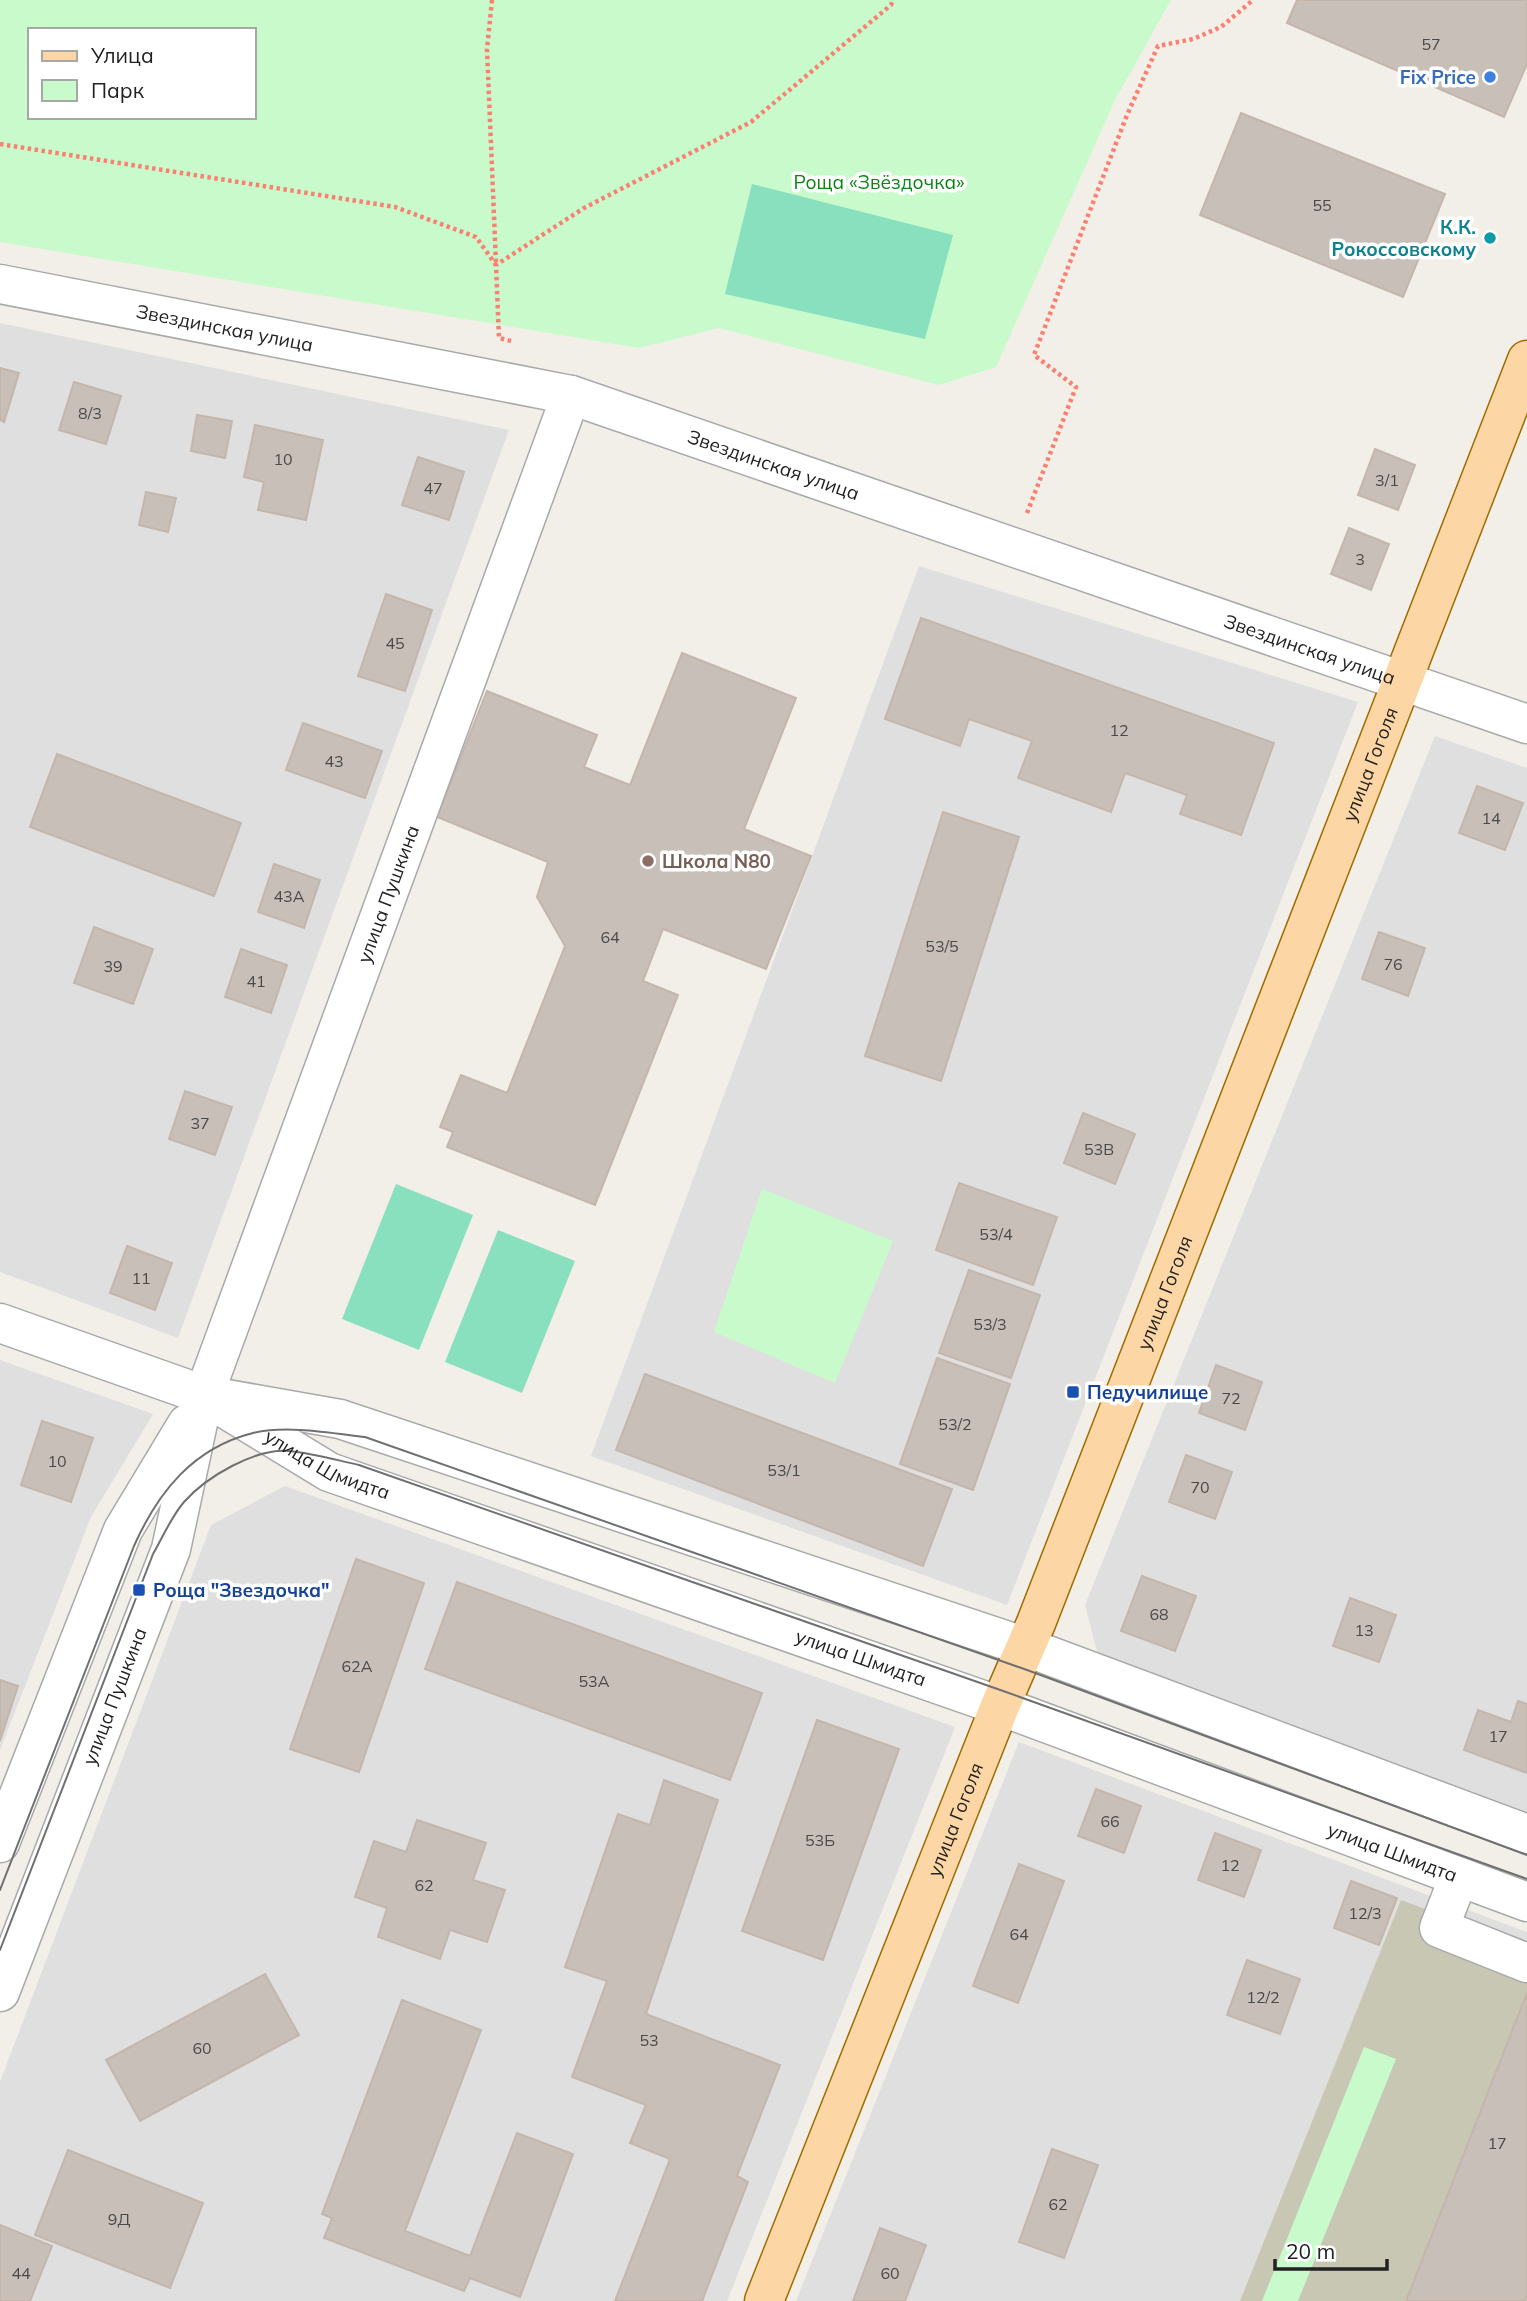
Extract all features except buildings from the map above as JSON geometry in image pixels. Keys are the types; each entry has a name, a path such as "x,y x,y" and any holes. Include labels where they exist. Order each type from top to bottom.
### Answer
{"main road":[{"name":"улица Гоголя","path":"764,2301 1000,1706 1026,1647 1527,360"}],"street":[{"name":"Звездинская улица","path":"0,284 571,395 1527,724"},
{"name":"улица Пушкина","path":"0,1992 171,1549 204,1395 571,395"},
{"name":"улица Шмидта","path":"0,1323 204,1395 340,1419 1026,1647 1527,1834"},
{"name":"улица Пушкина","path":"0,1843 123,1530 204,1395"},
{"name":"улица Шмидта","path":"204,1395 329,1472 1000,1706 1527,1902"},
{"path":"1459,1877 1439,1928 1527,1963"}],"path":[{"path":"492,0 487,49 499,338 512,342"},
{"path":"496,265 584,208 751,122 894,0"},
{"path":"1015,547 1076,387 1034,355 1127,115 1158,46 1193,39 1221,27 1253,0"},
{"path":"0,144 395,208 476,237 496,265"}],"shaded area":[{"path":"0,323 509,430 178,1338 0,1272"},
{"path":"919,566 1358,702 1007,1605 591,1456"},
{"path":"1435,736 1527,768 1527,1819 1099,1659 1085,1605"},
{"path":"0,1360 153,1414 91,1517 0,1750"},
{"path":"285,1486 955,1727 727,2301 0,2301 0,2082 211,1525"},
{"path":"1019,1742 1527,1932 1527,2301 796,2301"},
{"path":"1401,1900 1527,1946 1527,2301 1240,2301"}],"green space":[{"name":"Роща «Звёздочка»","path":"0,0 1171,0 1115,100 996,367 939,385 719,328 639,348 0,242"},
{"path":"752,184 953,235 925,339 725,294"},
{"path":"396,1184 473,1215 419,1350 342,1319"},
{"path":"762,1189 893,1241 835,1383 714,1332"},
{"path":"498,1230 575,1261 522,1393 445,1362"},
{"path":"1364,2047 1396,2059 1298,2301 1262,2301"}],"tram line":[{"path":"0,1890 134,1546 154,1508 180,1475 212,1449 253,1433 280,1430 309,1430 365,1437 1027,1670 1527,1855"},
{"path":"0,1950 153,1554 167,1527 184,1502 205,1483 247,1459 276,1451 306,1453 359,1465 1006,1692 1527,1879"}],"place":[{"name":"Fix Price","path":"1490,77"},
{"name":"К.К. Рокоссовскому","path":"1490,238"},
{"name":"Школа N80","path":"648,861"},
{"name":"Педучилище","path":"1073,1392"},
{"name":"Роща \"Звездочка\"","path":"139,1590"}]}
